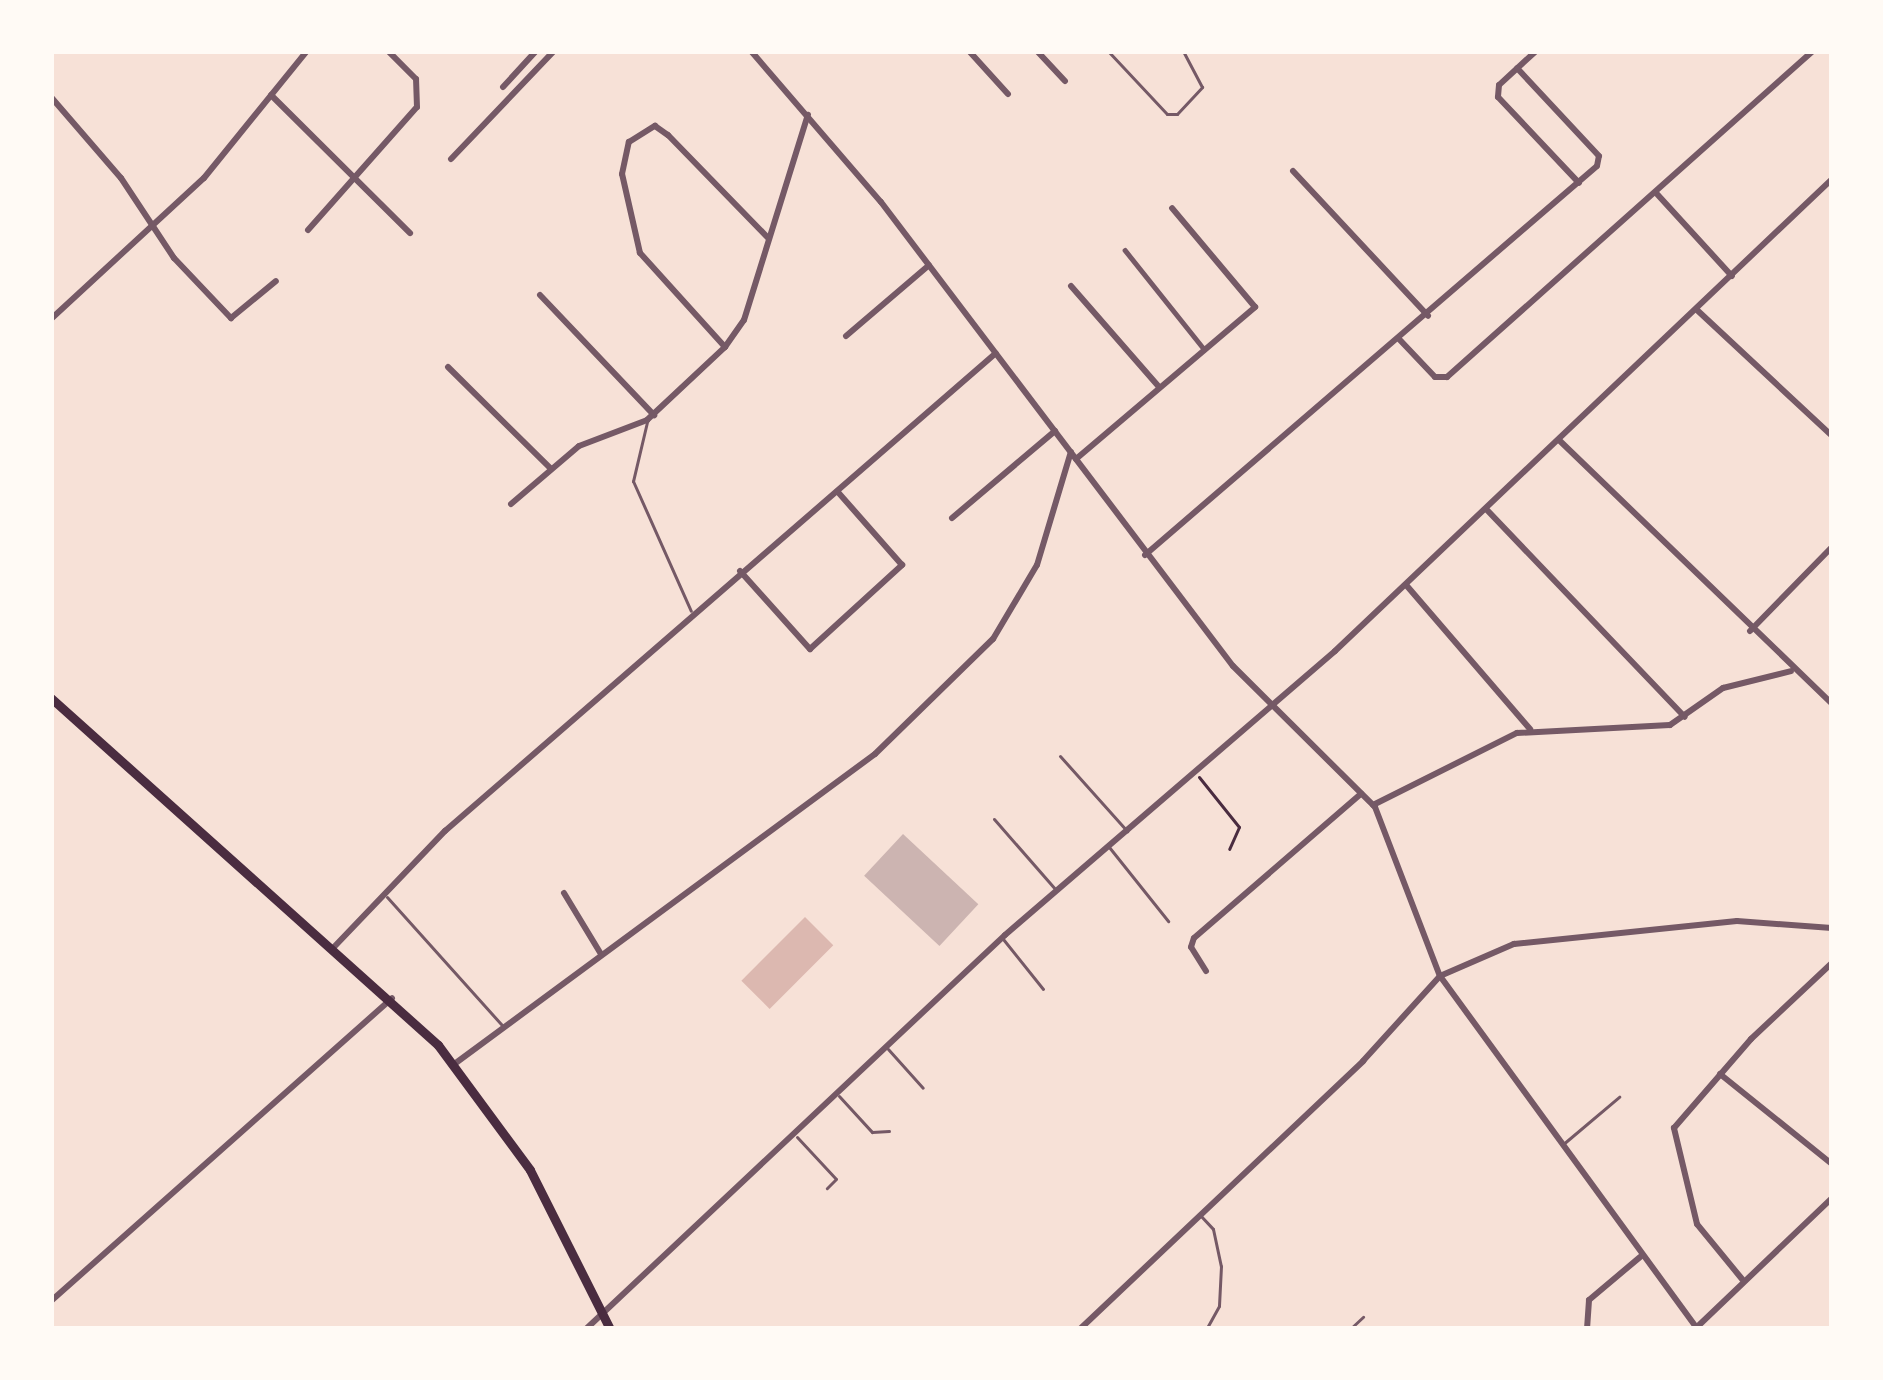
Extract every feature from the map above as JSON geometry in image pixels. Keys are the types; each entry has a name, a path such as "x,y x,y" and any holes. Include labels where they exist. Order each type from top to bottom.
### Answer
{"main road":[{"path":"51,698 392,998 453,1065 530,1170 610,1329"}],"street":[{"path":"51,319 151,228 307,51"},
{"path":"308,230 422,92 388,51"},
{"path":"502,87 536,51"},
{"path":"451,159 554,51"},
{"path":"751,51 929,265 1145,555 1270,707 1373,805 1440,976 1696,1329 1742,1279 1832,1198"},
{"path":"969,51 1008,94"},
{"path":"1037,51 1065,81"},
{"path":"1536,51 1517,68 1498,98 1579,183"},
{"path":"1398,338 1435,377 1447,376 1813,51"},
{"path":"1145,555 1579,183 1599,156 1517,68"},
{"path":"271,95 410,233"},
{"path":"51,97 121,178 151,228 231,318 276,281"},
{"path":"511,504 579,446 651,417 725,347 745,320 808,115"},
{"path":"725,347 640,253 622,174 629,142 655,127 668,135 768,238"},
{"path":"1293,171 1428,316"},
{"path":"586,1329 600,1308 796,1136 1002,938 1406,585 1832,179"},
{"path":"1657,193 1732,276"},
{"path":"453,1065 874,754 1010,620 1037,566 1074,456 1255,307 1172,208"},
{"path":"1125,250 1204,349"},
{"path":"846,336 929,265"},
{"path":"1071,286 1159,388"},
{"path":"540,295 651,417"},
{"path":"1697,310 1832,436"},
{"path":"334,946 445,831 691,611 996,353"},
{"path":"448,367 550,469"},
{"path":"952,518 1055,431"},
{"path":"1560,441 1750,632 1832,704"},
{"path":"740,571 810,649 902,565 837,491"},
{"path":"1487,510 1684,717"},
{"path":"1750,632 1832,547"},
{"path":"1406,585 1530,729"},
{"path":"1373,805 1530,729 1624,733 1684,717 1723,688 1791,671"},
{"path":"1206,971 1191,947 1194,938 1361,794"},
{"path":"564,893 602,954"},
{"path":"1080,1329 1363,1061 1440,976 1514,944 1737,921 1832,928"},
{"path":"1742,1279 1697,1224 1674,1144 1682,1116 1832,963"},
{"path":"51,1301 392,998"},
{"path":"1720,1074 1832,1164"},
{"path":"1587,1329 1589,1300 1640,1257"}],"lane":[{"path":"1108,51 1167,114 1177,114 1202,87 1199,69 1183,51"},
{"path":"651,417 633,481 691,611"},
{"path":"1060,756 1127,831"},
{"path":"994,818 1057,891"},
{"path":"1108,847 1168,921"},
{"path":"385,895 502,1025"},
{"path":"1002,938 1043,989"},
{"path":"888,1049 923,1088"},
{"path":"839,1096 872,1132 889,1131"},
{"path":"1560,1146 1618,1097"},
{"path":"796,1136 836,1179"},
{"path":"827,1188 843,1173"},
{"path":"1199,1214 1213,1229 1221,1266 1219,1306 1206,1329"},
{"path":"1350,1329 1363,1317"}],"path":[{"path":"1194,771 1239,827 1229,849"}],"shaded area":[{"path":"805,917 833,945 770,1009 741,981"}],"building":[{"path":"903,834 978,904 939,946 864,876"}]}
